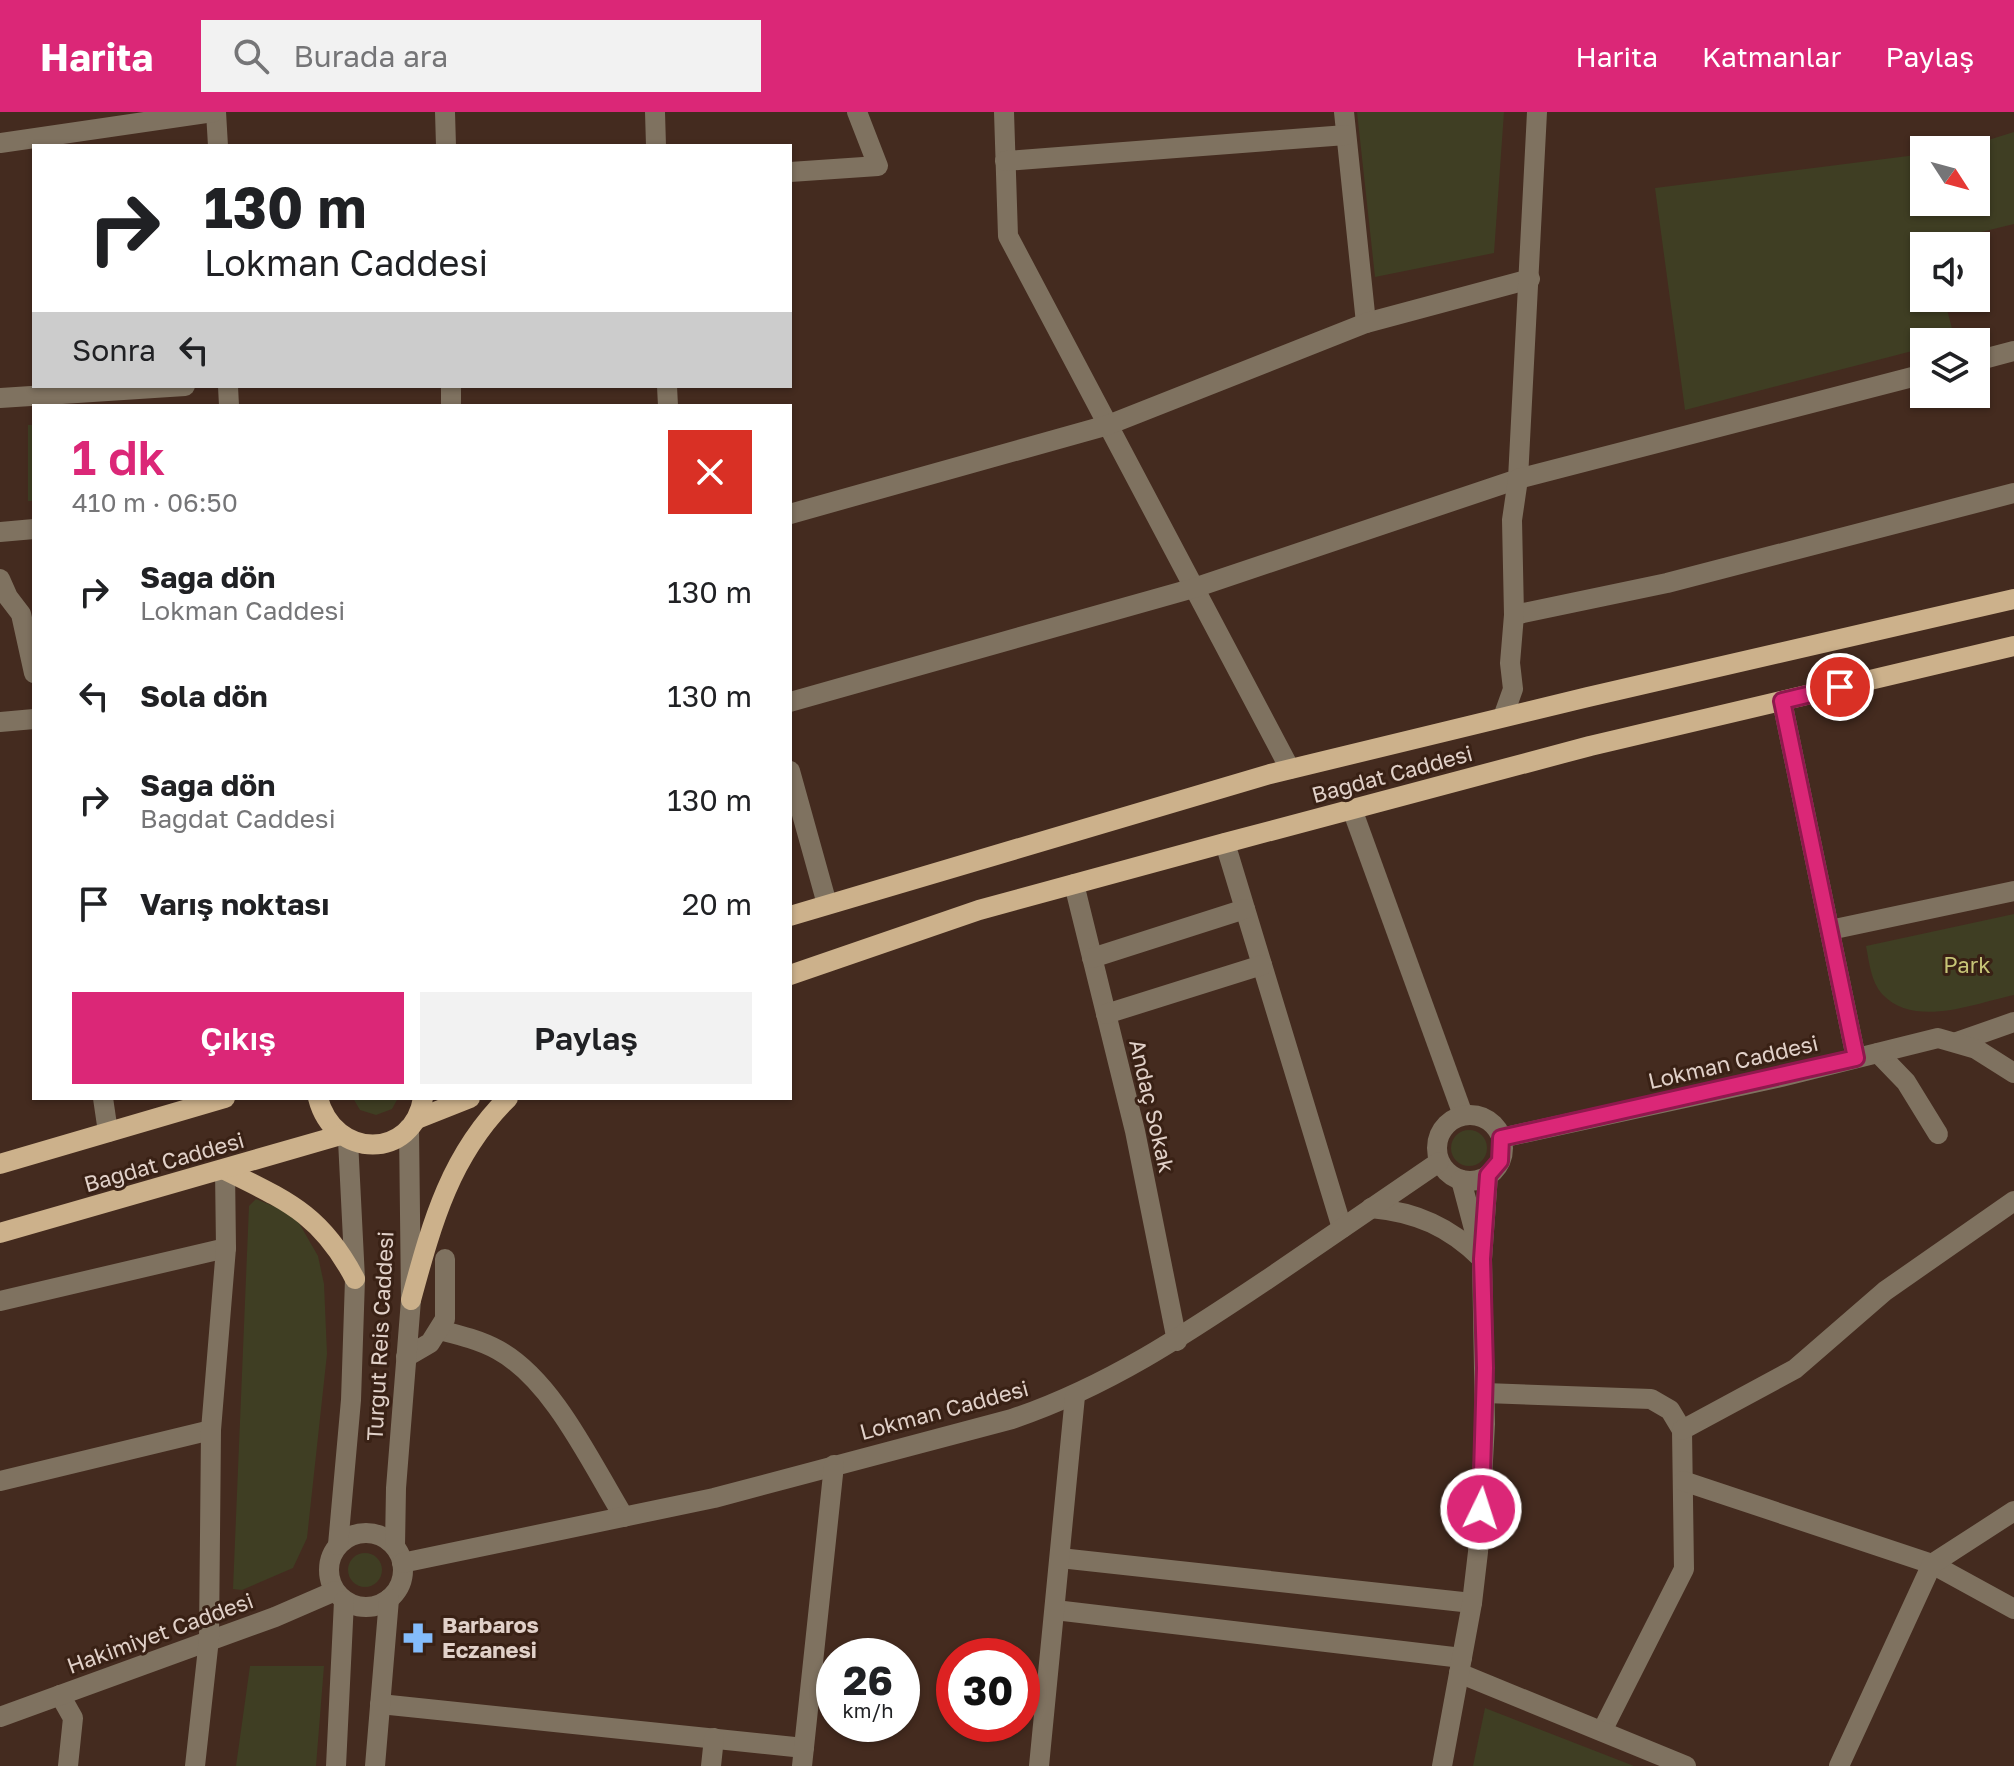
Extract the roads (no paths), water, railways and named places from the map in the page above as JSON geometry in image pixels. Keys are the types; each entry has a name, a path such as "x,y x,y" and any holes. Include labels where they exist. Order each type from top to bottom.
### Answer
{"main road":[{"name":"Bağdat Caddesi","path":"792,915 1290,769 2014,599"},
{"name":"Bağdat Caddesi","path":"792,974 979,910 1225,843 1590,746 2014,646"},
{"name":"Bağdat Caddesi","path":"0,1164 218,1100"},
{"path":"319,1100 330,1125 345,1138"},
{"path":"413,1124 422,1100"},
{"path":"413,1124 466,1100"},
{"path":"411,1300 436,1213 455,1167 481,1128 506,1100"},
{"name":"Bağdat Caddesi","path":"0,1233 345,1138 361,1144 387,1142 413,1124"},
{"path":"225,1170 269,1191 306,1214 334,1244 355,1279"}],"street":[{"path":"0,143 124,128 214,112 218,144"},
{"path":"445,112 446,144"},
{"path":"655,112 656,144"},
{"path":"792,172 878,166 857,112"},
{"path":"1004,112 1008,236 1290,769"},
{"path":"1344,112 1366,323"},
{"path":"1503,717 1513,689 1510,663 1514,615 1512,520 1518,479 1537,112"},
{"path":"1005,161 1346,135"},
{"path":"792,513 1108,425 1366,323 1530,279"},
{"path":"1990,357 2014,351"},
{"path":"792,701 1194,588 1518,479 1910,378"},
{"path":"0,398 156,393 177,388"},
{"path":"1514,615 1667,583 2014,493"},
{"path":"0,532 32,529"},
{"path":"0,579 8,597 21,614 32,664"},
{"path":"1782,701 1856,1058"},
{"path":"0,722 32,719"},
{"path":"792,778 827,904"},
{"path":"1352,809 1463,1115"},
{"path":"1225,843 1342,1228"},
{"name":"Andaç Sokak","path":"1074,884 1135,1131 1177,1341"},
{"path":"1830,930 2014,891"},
{"path":"1092,958 1245,909"},
{"path":"1106,1014 1262,965"},
{"path":"1957,1042 2014,1022"},
{"name":"Lokman Caddesi","path":"1501,1138 1938,1038 1957,1042 1993,1058 2014,1073"},
{"path":"1878,1053 1906,1082 1938,1134"},
{"path":"103,1100 108,1132"},
{"path":"1463,1115 1478,1115 1487,1119 1501,1138 1500,1161 1480,1180 1461,1180 1439,1162 1439,1134 1451,1120 1463,1115"},
{"name":"Turgut Reis Caddesi","path":"398,1554 396,1488 411,1300 413,1124"},
{"name":"Turgut Reis Caddesi","path":"338,1545 351,1400 355,1279 345,1138"},
{"name":"Lokman Caddesi","path":"398,1554 624,1517 714,1498 1012,1419 1075,1396 1177,1341 1439,1162"},
{"path":"195,1766 209,1639 211,1430 226,1248 225,1170"},
{"path":"1442,1766 1472,1603 1483,1488 1485,1393 1482,1259 1488,1175"},
{"path":"1461,1180 1482,1259"},
{"path":"1682,1430 1795,1369 1885,1291 2014,1201"},
{"path":"1371,1208 1428,1220 1457,1236 1482,1259"},
{"path":"0,1301 226,1248"},
{"path":"406,1357 430,1343 439,1330 446,1311 445,1259"},
{"path":"439,1330 494,1347 527,1369 546,1390 624,1517"},
{"path":"1485,1393 1651,1399 1670,1410 1682,1430 1684,1569 1602,1731"},
{"path":"1039,1766 1075,1396"},
{"path":"0,1481 211,1430"},
{"path":"380,1704 714,1738 803,1757 834,1465"},
{"path":"1683,1481 1932,1564 2014,1609"},
{"path":"1839,1766 1932,1564 2014,1511"},
{"path":"336,1766 339,1596 328,1574 328,1564 338,1545 346,1538 377,1534 398,1554 403,1577 399,1587 389,1599 375,1607 364,1608 339,1596"},
{"path":"1060,1558 1472,1603"},
{"name":"Hakimiyet Caddesi","path":"0,1717 209,1639 339,1596"},
{"path":"375,1766 389,1599"},
{"path":"1055,1610 1460,1666 1664,1762 1686,1766"},
{"path":"60,1695 73,1718 68,1766"},
{"path":"711,1766 714,1738"}],"place":[{"name":"Barbaros Eczanesi","path":"418,1638"}],"park label":[{"name":"Park","path":"1967,965"}]}
